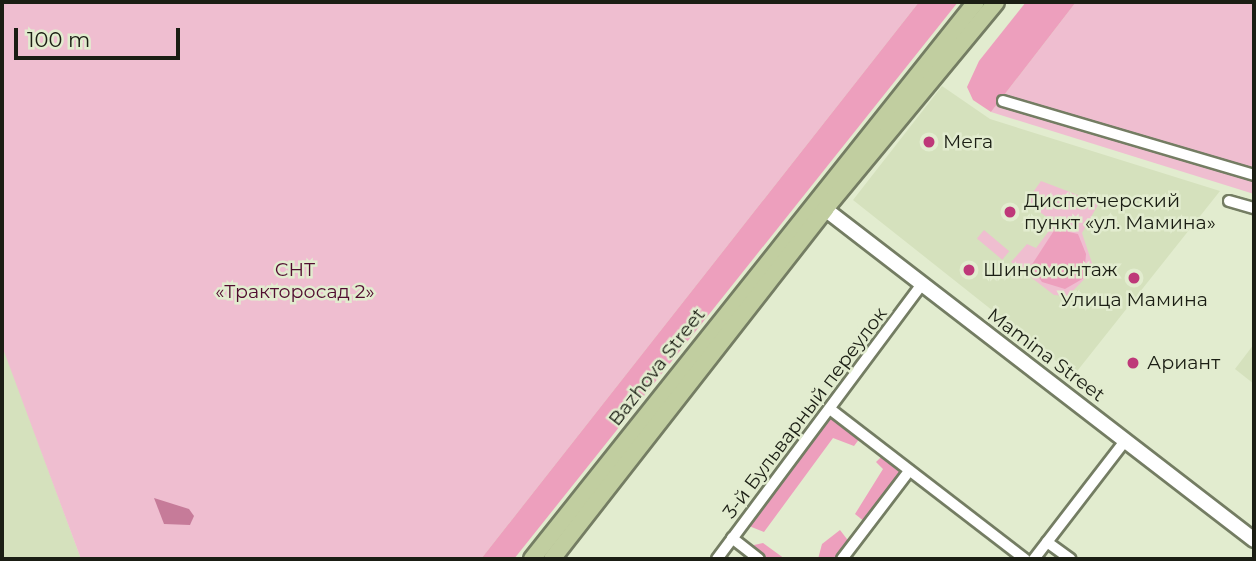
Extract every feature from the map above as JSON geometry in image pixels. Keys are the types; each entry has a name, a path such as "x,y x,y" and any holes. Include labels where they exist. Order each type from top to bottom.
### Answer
{"main road":[{"path":"820,205 976,2"},
{"path":"820,205 996,2"},
{"name":"Mamina Street","path":"820,205 920,286 1254,540"},
{"name":"Bazhova Street","path":"531,559 820,205"},
{"name":"Bazhova Street","path":"552,559 820,205"}],"street":[{"path":"1003,101 1254,175"},
{"path":"1229,201 1254,208"},
{"name":"3-й Бульварный переулок","path":"717,559 920,286"},
{"path":"830,409 1025,559"},
{"path":"1034,559 1125,441"},
{"path":"842,559 909,471"},
{"path":"732,538 759,559"},
{"path":"1047,542 1070,559"}],"shaded area":[{"path":"919,2 958,2 514,559 481,559"},
{"path":"1026,2 1076,2 991,112 973,100 967,87 979,61"},
{"path":"942,86 990,119 1220,191 1074,375 853,200"},
{"path":"1055,229 1078,234 1086,254 1084,278 1065,289 1042,282 1031,266"},
{"path":"1254,344 1254,384 1235,369"},
{"path":"3,346 81,559 2,559"},
{"path":"830,416 860,438 854,446 833,438 764,532 749,526"},
{"path":"882,456 902,472 865,522 855,514 883,469 876,462"},
{"path":"154,498 189,509 194,516 190,525 164,524"},
{"path":"840,530 850,543 836,559 818,559 822,544"},
{"path":"763,543 785,559 763,559 755,553 754,545"}],"green space":[{"name":"СНТ «Тракторосад 2»","path":"2,2 919,2 481,559 81,559 2,346"},
{"path":"1076,2 1254,2 1254,194 991,112"},
{"path":"1041,181 1099,203 1082,233 1094,269 1068,296 1054,295 1011,262 1027,244 1036,248 1055,223 1026,202"},
{"path":"984,230 1009,251 1002,260 977,238"}],"place":[{"name":"Мега","path":"929,142"},
{"name":"Диспетчерский пункт «ул. Мамина»","path":"1010,212"},
{"name":"Шиномонтаж","path":"969,270"},
{"name":"Улица Мамина","path":"1134,278"},
{"name":"Ариант","path":"1133,363"}]}
